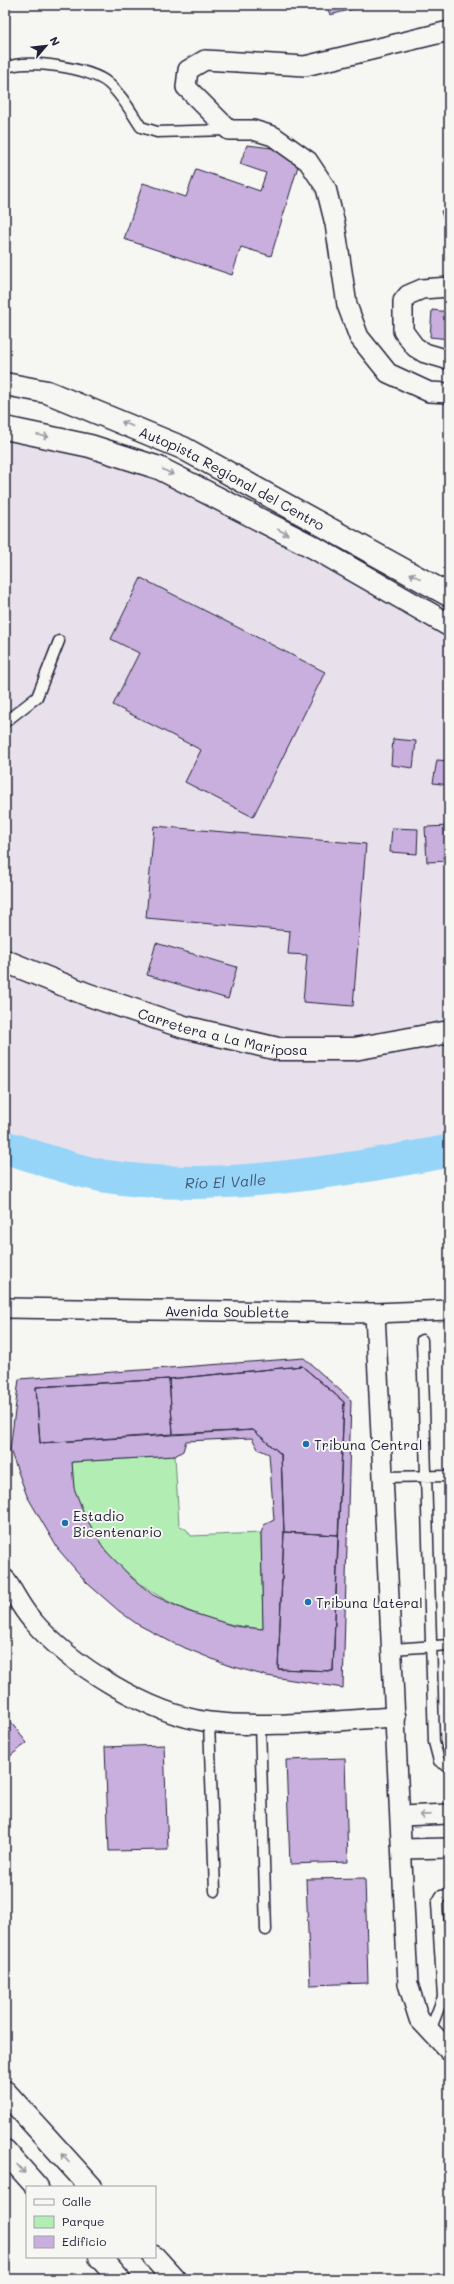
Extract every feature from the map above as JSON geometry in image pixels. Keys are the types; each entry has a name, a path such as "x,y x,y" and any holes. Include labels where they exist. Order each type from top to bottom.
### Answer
{"main road":[{"name":"Autopista Regional del Centro","path":"5,384 47,392 183,448 449,595"},
{"name":"Autopista Regional del Centro","path":"5,428 90,446 158,468 315,548 449,625"},
{"name":"Carretera a La Mariposa","path":"5,961 86,994 184,1027 278,1049 354,1049 449,1032"},
{"path":"5,2092 90,2186"},
{"path":"5,2151 36,2186"},
{"path":"101,2258 119,2279"},
{"path":"155,2258 174,2279"}],"street":[{"path":"449,31 306,66 205,60 188,70 186,87 229,130 253,130 273,136 308,161 326,188 335,224 347,305 359,337 388,373 429,392 449,393"},
{"path":"449,287 422,289 408,295 403,302 403,331 415,347 425,353 449,360"},
{"name":"Avenida Soublette","path":"5,1308 375,1313 449,1310"},
{"path":"375,1313 401,1816 408,1984 419,2019 449,2051"},
{"path":"5,1579 31,1619 56,1646 87,1670 148,1703 176,1715 209,1722 260,1724 396,1717"},
{"path":"401,1816 449,1814"},
{"path":"402,1850 449,1848"}],"lane":[{"path":"5,68 33,64 87,71 108,82 123,100 141,127 157,132 229,130"},
{"path":"5,722 37,697 59,641"},
{"path":"422,1340 434,1742 439,1761 449,1767"},
{"path":"383,1477 449,1476"},
{"path":"392,1649 449,1645"},
{"path":"209,1722 215,1891"},
{"path":"260,1724 266,1930"},
{"path":"430,2031 443,1997 437,1903 441,1896 449,1894"}],"shaded area":[{"path":"5,437 51,443 191,490 449,634 449,1154 288,1182 193,1182 128,1173 5,1141"}],"green space":[{"path":"175,1456 179,1525 187,1530 191,1536 261,1533 263,1629 232,1624 202,1616 173,1604 146,1588 122,1568 102,1545 86,1519 74,1489 72,1479 72,1462"}],"building":[{"path":"327,5 368,5 330,15"},
{"path":"247,145 272,148 298,166 271,256 241,247 232,275 124,239 143,183 186,197 196,169 260,191 266,173 240,164"},
{"path":"449,209 449,233 448,233 441,211"},
{"path":"432,310 449,312 449,339 430,337"},
{"path":"141,578 325,672 253,817 185,782 201,750 113,705 139,653 111,639"},
{"path":"393,739 416,741 413,768 391,765"},
{"path":"437,760 449,761 449,785 433,783"},
{"path":"154,826 366,844 353,1006 303,1002 307,955 288,954 290,931 146,918"},
{"path":"449,826 449,861 427,862 425,827"},
{"path":"392,828 418,829 417,854 390,852"},
{"path":"156,943 237,967 228,999 147,975"},
{"name":"Estadio Bicentenario","path":"304,1358 351,1400 343,1688 267,1676 227,1665 173,1643 137,1624 119,1611 87,1583 58,1549 27,1496 10,1450 19,1379","holes":["302,1366 344,1402 333,1671 278,1669 284,1532 281,1454 253,1430 40,1443 36,1387 169,1379","252,1438 258,1449 269,1454 274,1520 264,1525 261,1533 263,1629 234,1626 187,1611 153,1595 132,1578 104,1549 85,1516 74,1488 72,1462 175,1456 183,1451 186,1441"]},
{"name":"Tribuna Central","path":"302,1366 344,1402 338,1535 284,1532 281,1454 253,1430 173,1434 169,1379"},
{"path":"169,1379 173,1434 40,1443 36,1387"},
{"name":"Tribuna Lateral","path":"284,1532 338,1535 333,1671 278,1669"},
{"path":"5,1715 27,1743 5,1760"},
{"path":"164,1745 168,1850 109,1851 105,1747"},
{"path":"345,1758 348,1862 290,1864 286,1760"},
{"path":"365,1878 368,1983 310,1985 306,1879"}],"waterway":[{"name":"Río El Valle","path":"5,1147 66,1167 104,1176 146,1181 189,1182 276,1178 364,1166 449,1151"}],"place":[{"name":"Tribuna Central","path":"306,1444"},
{"name":"Estadio Bicentenario","path":"65,1523"},
{"name":"Tribuna Lateral","path":"308,1602"}]}
